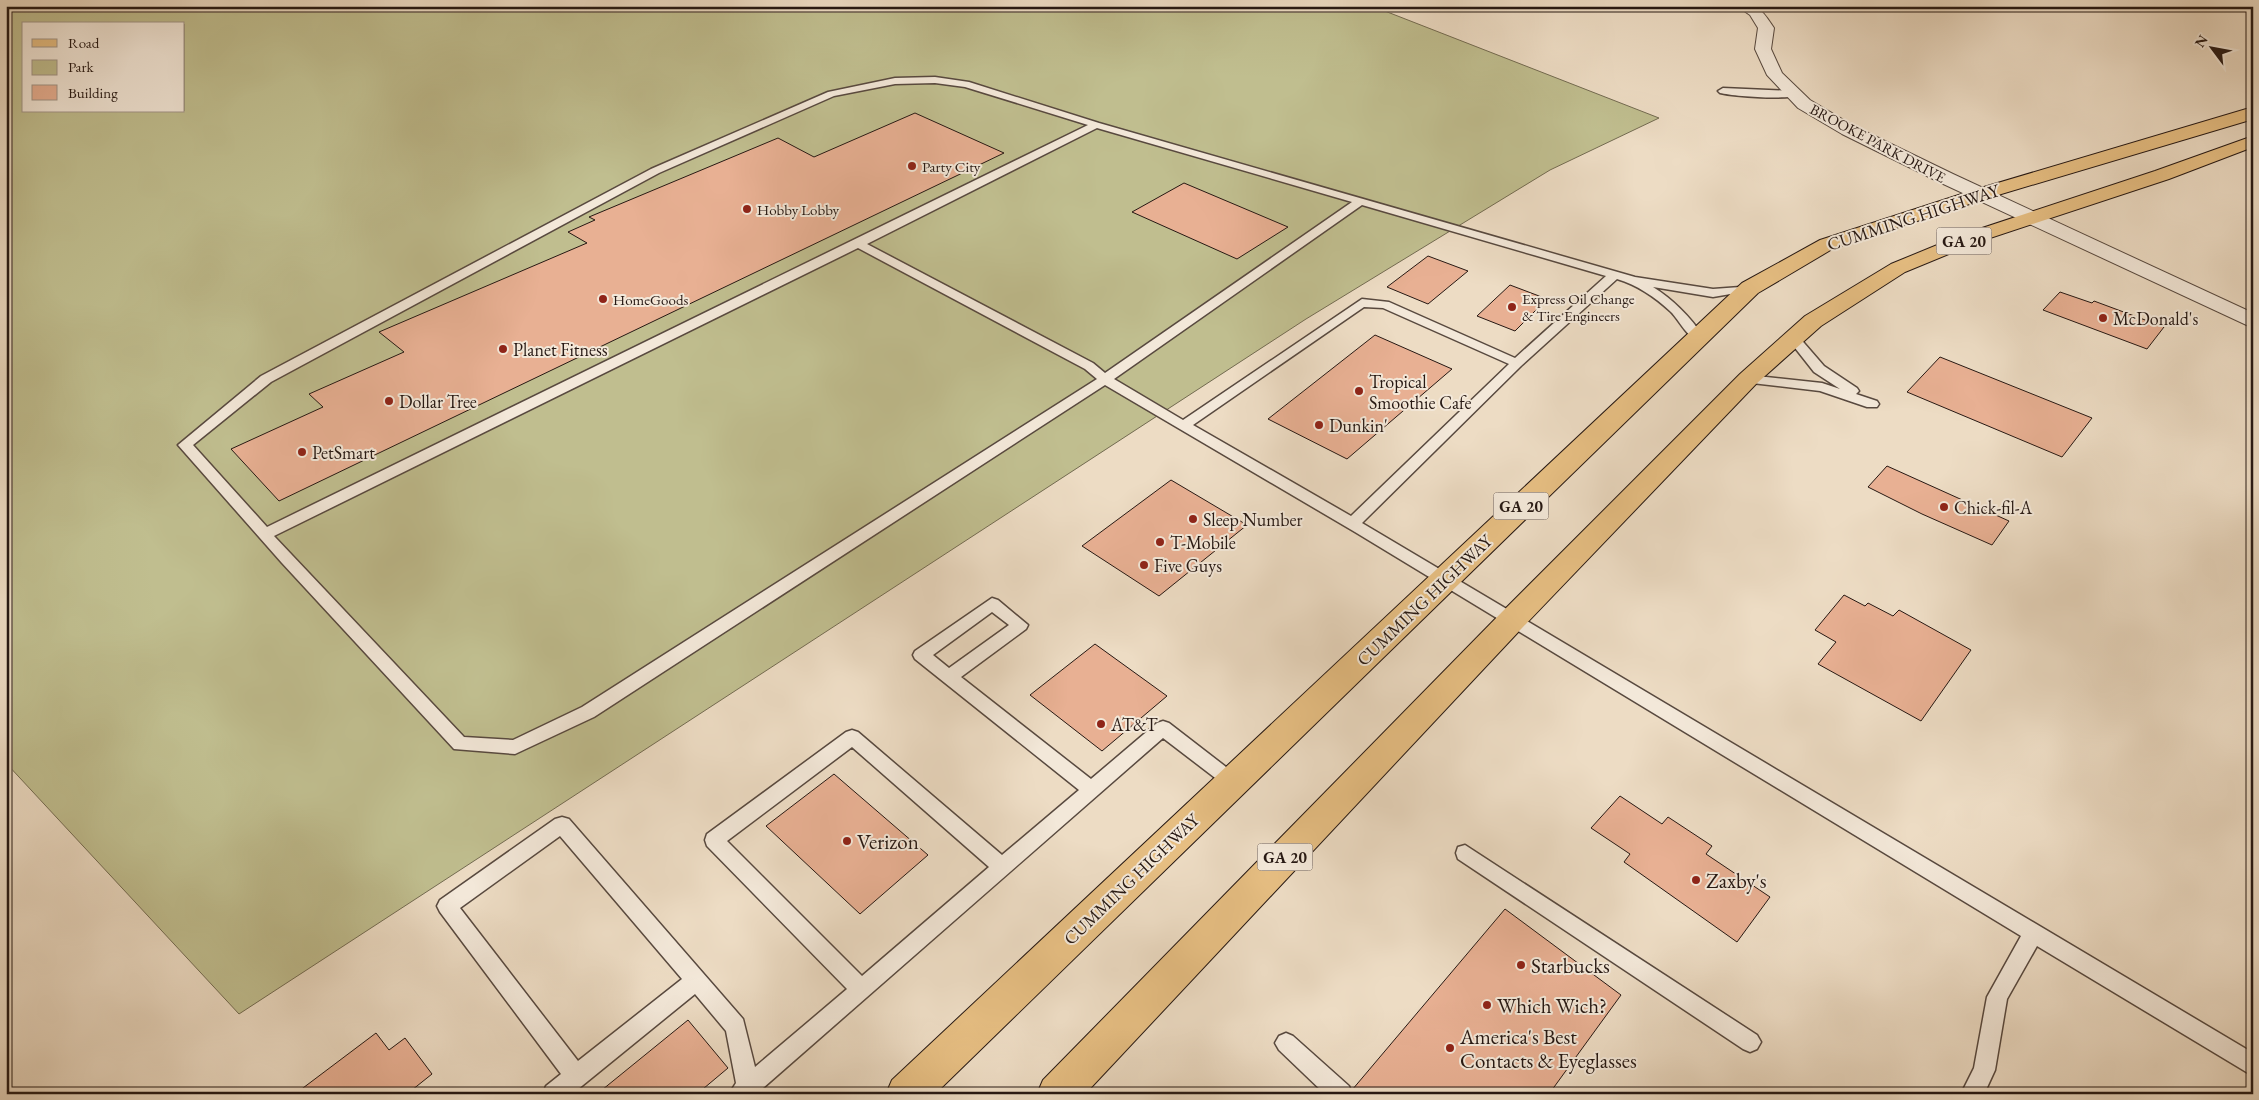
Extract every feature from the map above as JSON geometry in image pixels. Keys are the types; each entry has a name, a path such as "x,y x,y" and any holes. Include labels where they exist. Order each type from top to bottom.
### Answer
{"main road":[{"name":"CUMMING HIGHWAY","path":"906,1094 1750,288 1827,244 1981,194 2235,119 2253,112"},
{"name":"GA 20","path":"1057,1094 1512,620 1748,380 1813,320 1898,268 1971,238 2162,175 2253,141"}],"street":[{"name":"BROOKE PARK DRIVE","path":"1744,6 1755,12 1766,28 1763,49 1775,75 1804,104 1848,130 2253,321"}],"lane":[{"path":"1362,200 1105,379 588,712 515,747 460,744 185,445 266,379 655,171 831,94 895,81 935,80 966,84 1096,125 1362,200 1634,280 1713,293 1750,288"},
{"path":"1723,91 1794,94"},
{"path":"265,534 858,244 1096,125"},
{"path":"858,244 1089,366 1105,379 1183,426 1353,522 1444,580 2253,1065"},
{"path":"1353,522 1517,363 1615,274"},
{"path":"1634,280 1664,298 1685,319 1698,337"},
{"path":"1183,426 1362,303 1385,305 1517,363"},
{"path":"1748,380 1822,387 1872,404 1818,369 1794,339"},
{"path":"949,677 1020,625 992,604 921,655 1090,790"},
{"path":"748,1091 860,988 1163,728 1234,782"},
{"path":"860,988 714,840 852,737 1001,866"},
{"path":"576,1076 447,906 562,826 736,1026 748,1091"},
{"path":"1466,853 1750,1042"},
{"path":"1972,1094 1984,1070 1997,997 2033,934"},
{"path":"554,1094 696,980"},
{"path":"1286,1043 1341,1094"}],"green space":[{"path":"12,6 1372,6 1659,118 1550,170 1306,319 239,1014 6,763 6,23"}],"building":[{"path":"915,113 1004,153 279,501 231,449 323,407 309,394 404,352 379,332 587,243 568,232 595,220 589,217 778,138 814,157"},
{"path":"1184,183 1288,227 1237,259 1132,212"},
{"path":"1428,256 1468,271 1428,304 1387,287"},
{"name":"Express Oil Change & Tire Engineers","path":"1510,285 1547,299 1515,331 1477,316"},
{"name":"McDonald's","path":"2060,292 2092,303 2094,301 2164,327 2147,349 2043,310"},
{"path":"1375,335 1452,369 1347,459 1268,419"},
{"path":"1940,357 2092,418 2062,457 1907,392"},
{"name":"Chick-fil-A","path":"1887,466 2009,521 1992,545 1922,514 1868,487"},
{"path":"1171,480 1247,525 1159,596 1082,546"},
{"path":"1844,595 1865,606 1868,603 1893,616 1899,610 1971,650 1921,721 1818,664 1836,642 1815,630"},
{"name":"AT&T","path":"1095,644 1167,696 1102,751 1030,695"},
{"name":"Verizon","path":"834,774 928,855 860,914 766,826"},
{"name":"Zaxby's","path":"1620,796 1662,824 1668,817 1712,846 1706,854 1770,897 1737,942 1624,862 1630,854 1591,828"},
{"path":"1505,909 1621,995 1549,1094 1354,1094 1352,1090"},
{"path":"688,1020 728,1068 697,1094 597,1094"},
{"path":"376,1033 389,1050 405,1038 432,1074 407,1094 295,1094"}],"place":[{"name":"Party City","path":"912,166"},
{"name":"Hobby Lobby","path":"747,209"},
{"name":"HomeGoods","path":"603,299"},
{"name":"Express Oil Change & Tire Engineers","path":"1512,307"},
{"name":"McDonald's","path":"2103,318"},
{"name":"Planet Fitness","path":"503,349"},
{"name":"Tropical Smoothie Cafe","path":"1359,391"},
{"name":"Dollar Tree","path":"389,401"},
{"name":"Dunkin'","path":"1319,425"},
{"name":"PetSmart","path":"302,452"},
{"name":"Chick-fil-A","path":"1944,507"},
{"name":"Sleep Number","path":"1193,519"},
{"name":"T-Mobile","path":"1160,542"},
{"name":"Five Guys","path":"1144,565"},
{"name":"AT&T","path":"1101,724"},
{"name":"Verizon","path":"847,841"},
{"name":"Zaxby's","path":"1696,880"},
{"name":"Starbucks","path":"1521,965"},
{"name":"Which Wich?","path":"1487,1005"},
{"name":"America's Best Contacts & Eyeglasses","path":"1450,1048"}]}
